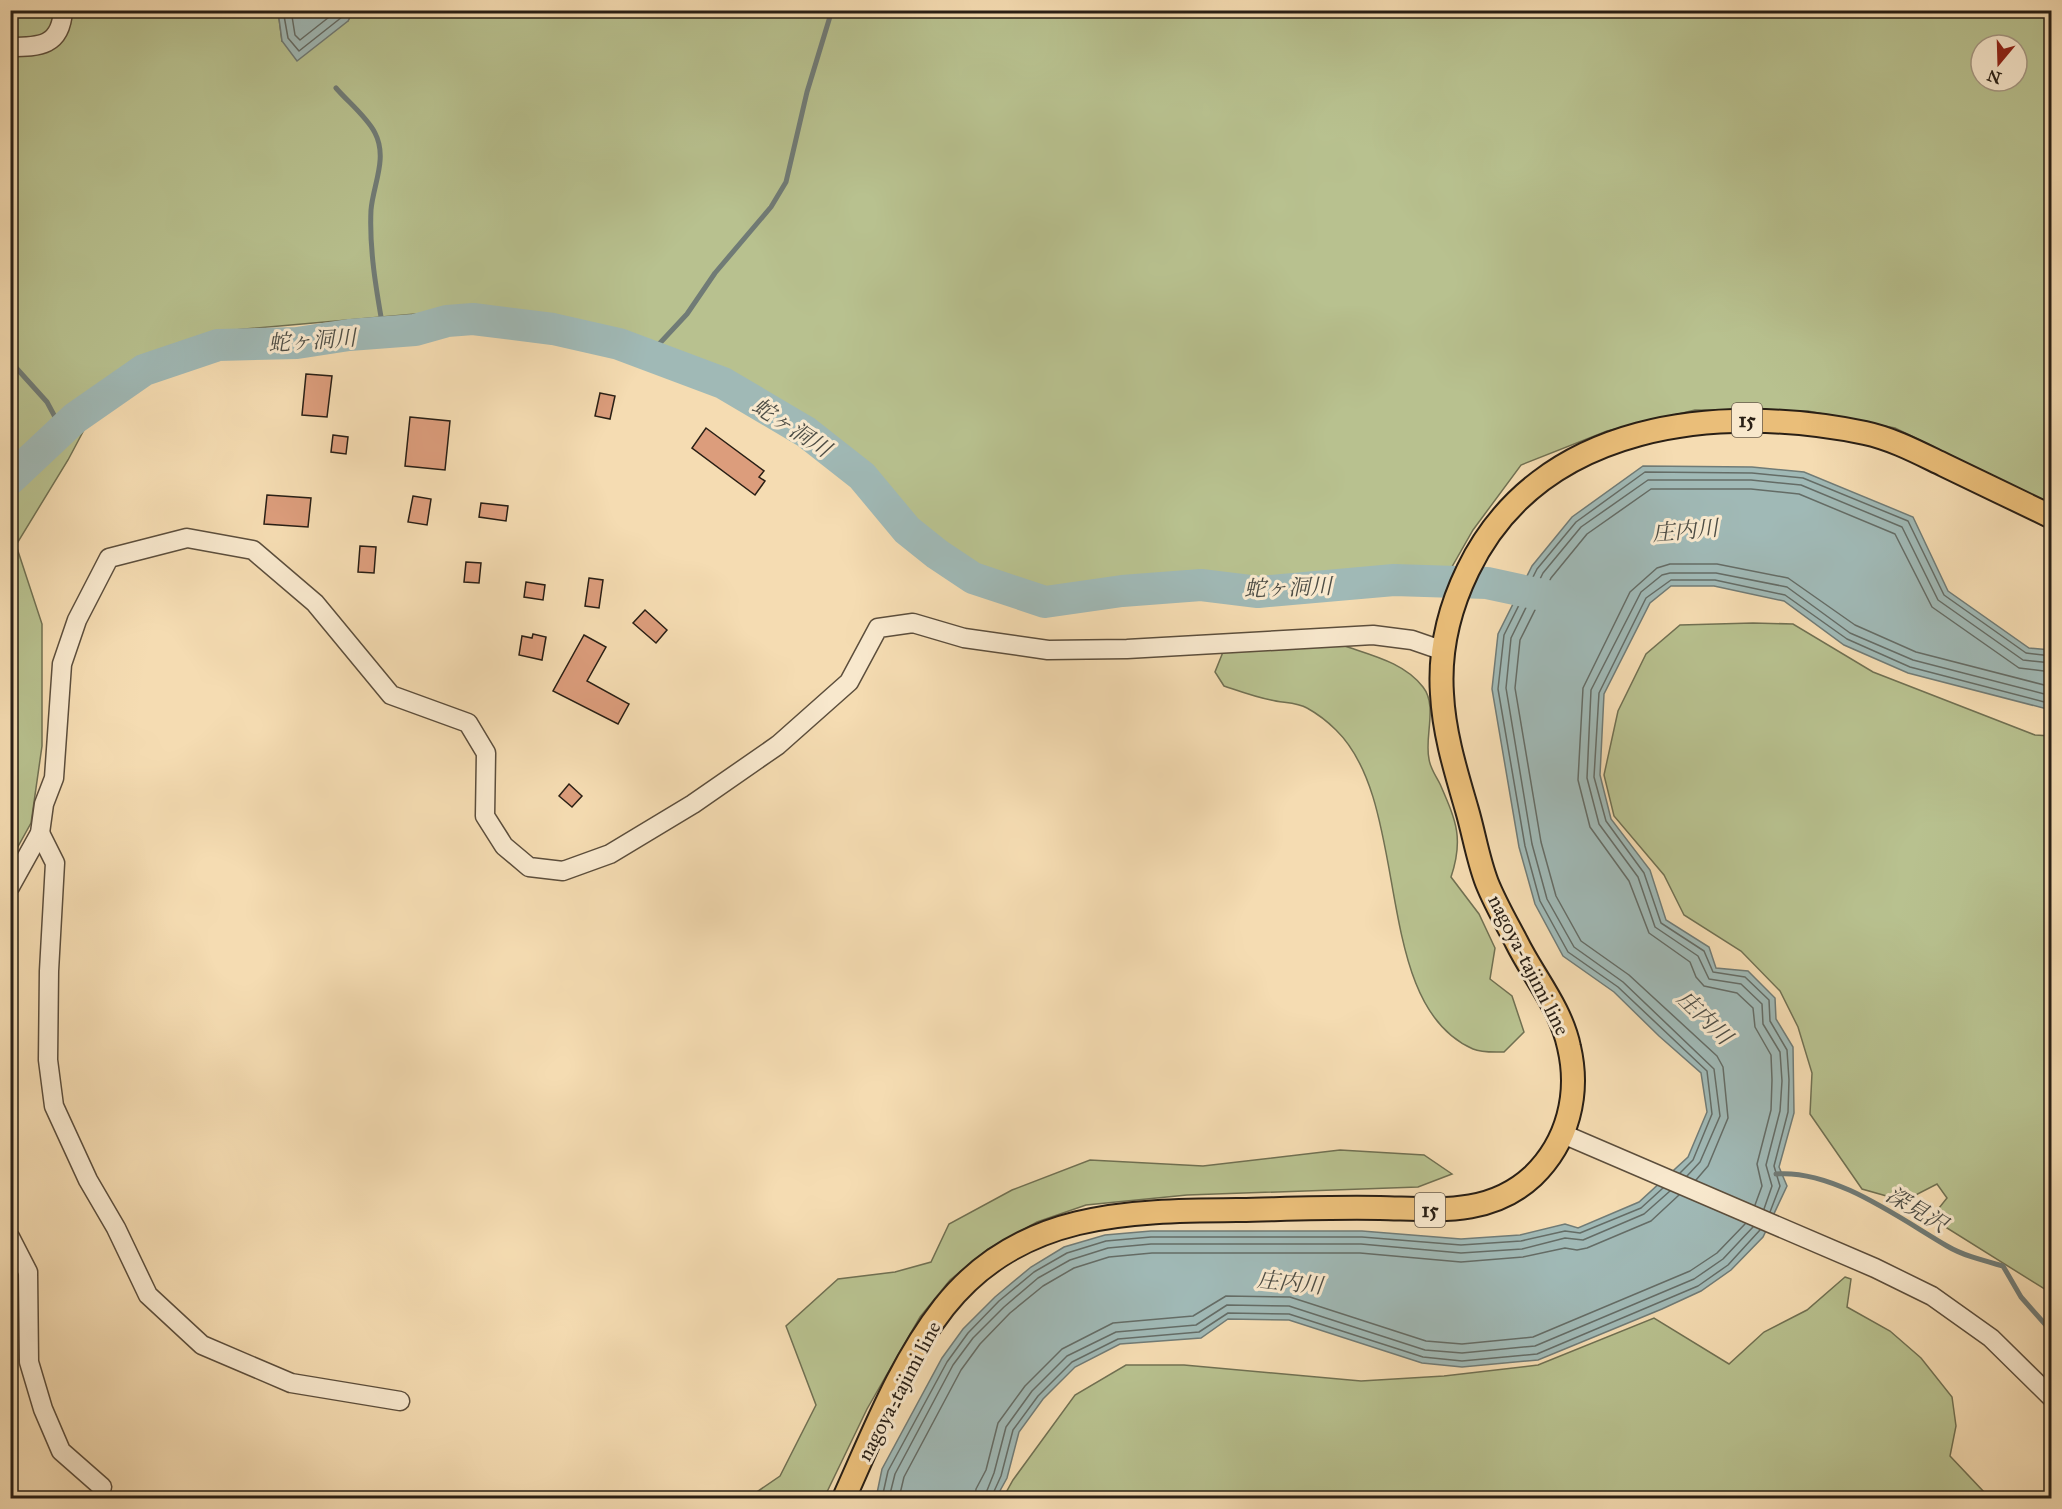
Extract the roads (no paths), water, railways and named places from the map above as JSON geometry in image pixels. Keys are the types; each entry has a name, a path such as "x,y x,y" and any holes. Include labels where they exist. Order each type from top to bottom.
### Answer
{"main road":[{"name":"nagoya-tajimi line","path":"844,1498 898,1383 923,1337 947,1303 976,1275 1010,1251 1044,1233 1108,1215 1155,1211 1379,1208 1445,1211 1470,1208 1496,1200 1529,1180 1555,1151 1570,1114 1573,1088 1570,1050 1564,1027 1518,946 1487,882 1449,749 1442,695 1441,650 1455,596 1493,525 1520,496 1591,450 1635,435 1685,424 1743,420 1803,423 1870,434 1905,446 2052,517"}],"street":[{"path":"10,47 38,47 52,40 62,23 63,10"},
{"path":"10,887 40,833 44,804 54,778 62,664 77,620 109,558 187,538 253,550 315,603 391,695 468,723 486,753 484,816 504,846 530,867 563,871 610,854 693,804 778,745 849,682 878,628 913,623 964,638 1048,650 1127,649 1373,635 1412,640 1441,650"},
{"path":"40,833 55,864 49,971 48,1060 54,1106 88,1180 116,1228 148,1295 202,1346 291,1383 400,1401"},
{"path":"1563,1134 1908,1283 1950,1307 1991,1338 2052,1398"},
{"path":"10,1237 28,1272 29,1362 43,1409 61,1450 102,1487"}],"water":[{"path":"278,10 353,11 348,21 297,61 282,41"},
{"name":"庄内川","path":"1643,466 1752,467 1804,472 1913,517 1948,591 2029,648 2051,650 2051,710 1908,673 1844,645 1784,601 1714,586 1671,586 1650,603 1604,694 1600,775 1611,819 1650,870 1666,920 1709,947 1716,968 1748,971 1775,998 1776,1019 1793,1047 1794,1113 1779,1167 1787,1186 1763,1237 1731,1270 1701,1291 1538,1360 1462,1367 1422,1363 1289,1320 1228,1319 1201,1338 1120,1344 1075,1367 1043,1399 1019,1432 1007,1478 996,1498 876,1498 882,1469 942,1358 963,1329 995,1297 1031,1267 1064,1247 1105,1235 1151,1231 1362,1231 1461,1239 1520,1235 1565,1224 1578,1228 1639,1202 1688,1157 1707,1112 1701,1073 1614,992 1563,956 1535,904 1519,847 1492,689 1498,634 1532,566 1572,517"}],"waterway":[{"path":"654,356 660,343 687,314 715,273 771,207 786,182 807,92 832,10"},
{"path":"336,88 367,121 379,142 380,162 372,201 371,241 384,334"},
{"name":"蛇ヶ洞川","path":"10,479 75,418 144,370 218,345 297,343 349,335 415,330 447,321 473,319 553,329 619,344 723,383 806,432 862,476 907,530 937,554 973,578 1045,602 1122,591 1201,585 1258,592 1394,580 1487,583 1561,599"},
{"path":"10,361 47,402 62,430"},
{"name":"深見沢","path":"1776,1174 1820,1179 1842,1187 1887,1210 1954,1250 2003,1266 2021,1297 2052,1332"}]}
